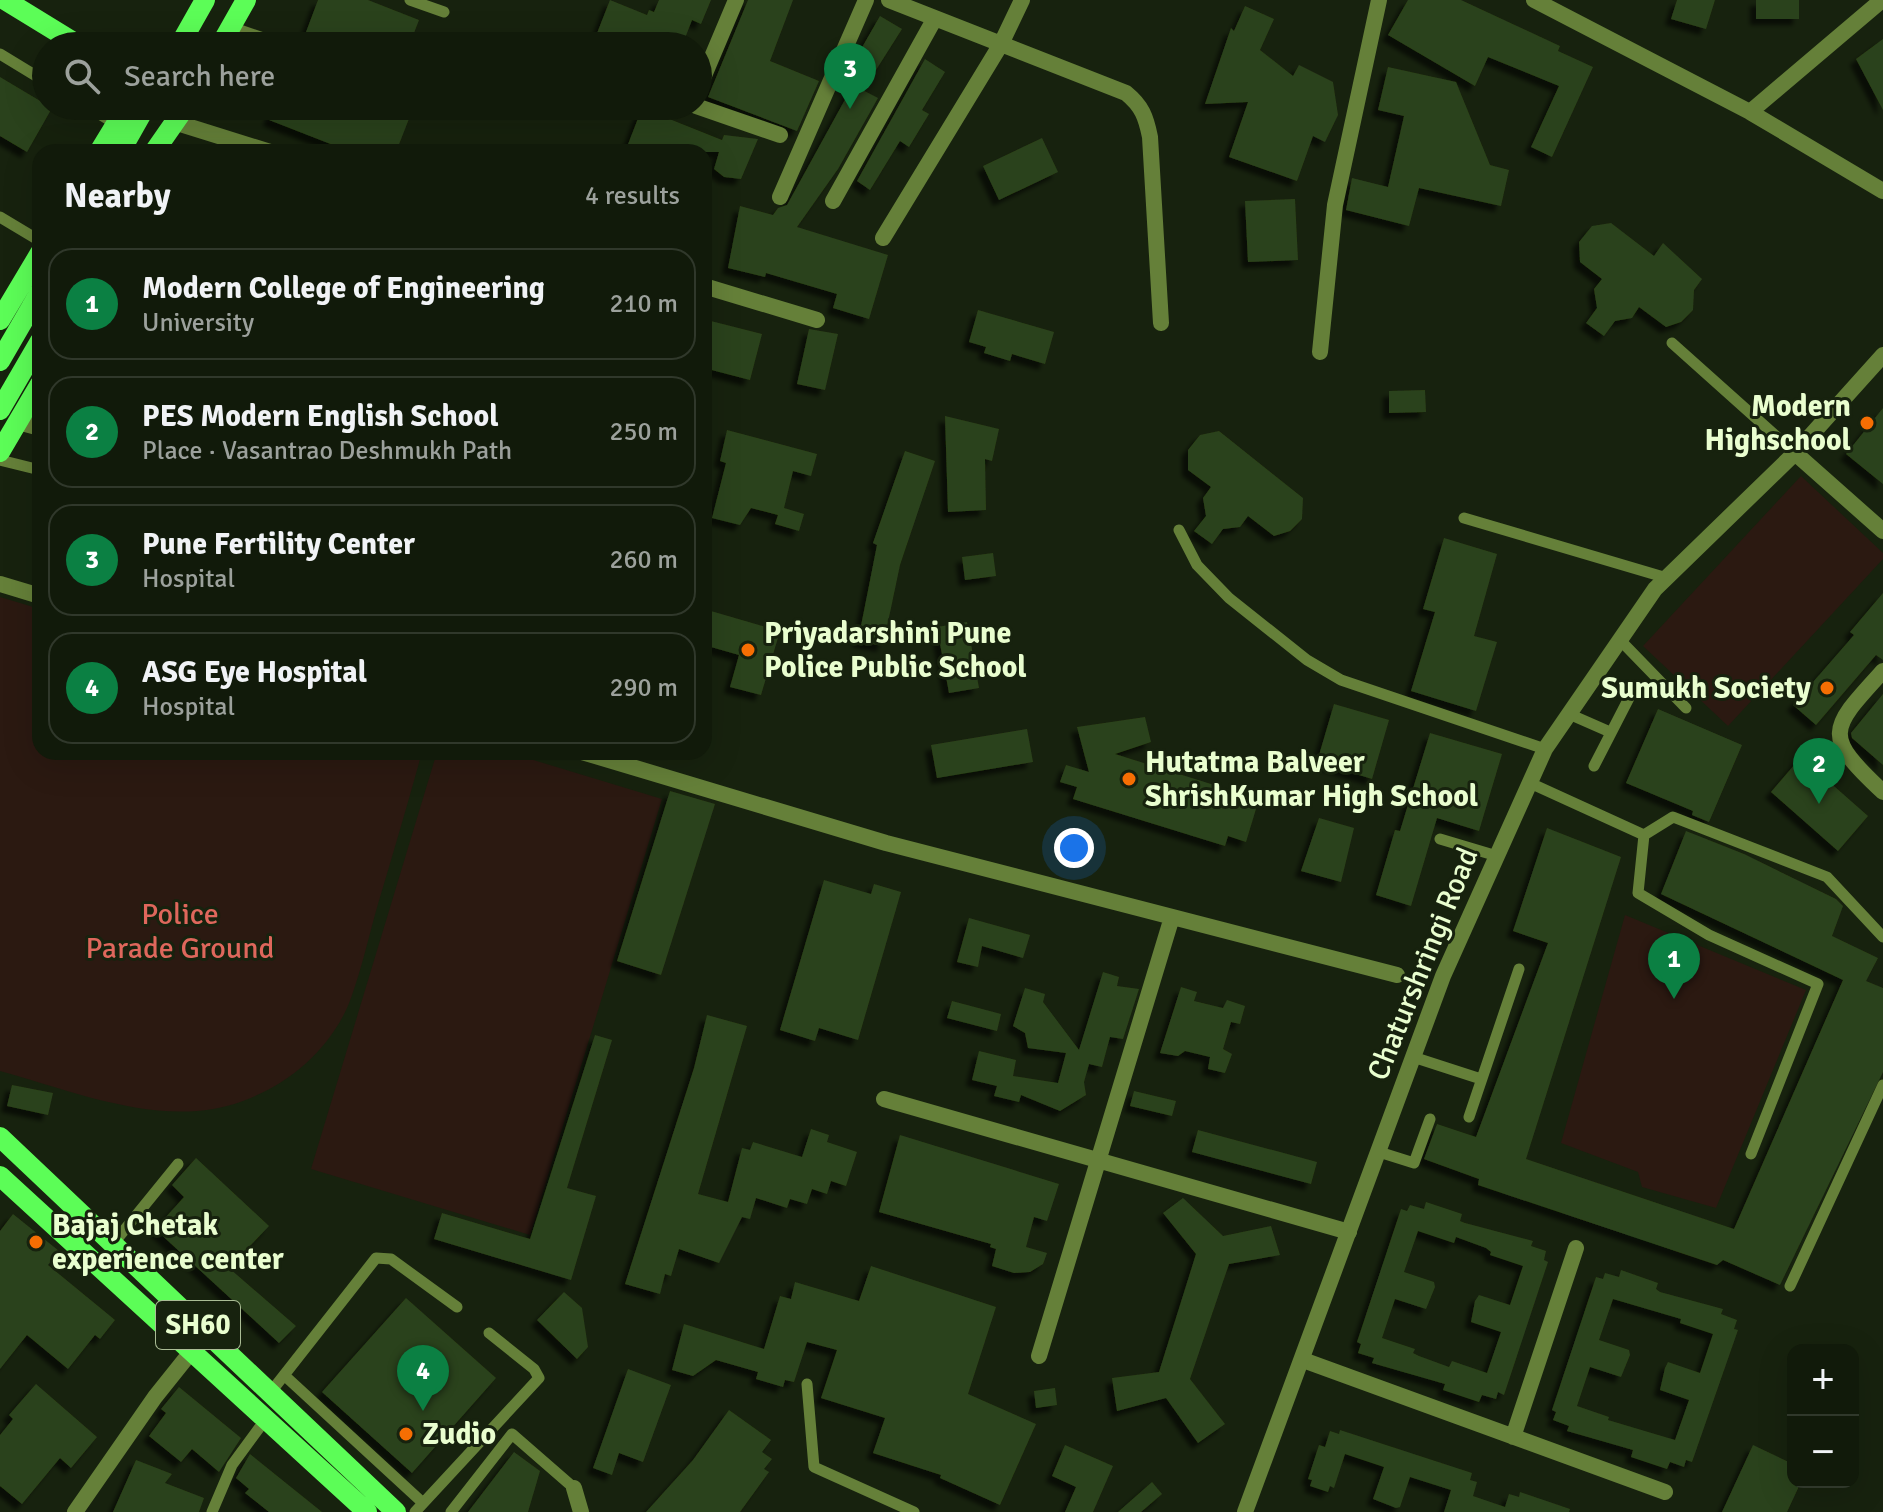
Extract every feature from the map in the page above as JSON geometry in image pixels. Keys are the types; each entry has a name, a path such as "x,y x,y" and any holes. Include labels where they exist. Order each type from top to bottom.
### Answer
{"main road":[{"path":"5,0 57,32"},
{"path":"187,32 205,0"},
{"path":"228,32 246,0"},
{"path":"104,144 121,120"},
{"path":"125,144 138,120"},
{"path":"159,144 176,120"},
{"path":"1,317 32,266"},
{"path":"0,361 32,306"},
{"path":"0,410 32,355"},
{"path":"0,452 32,398"},
{"name":"SH60","path":"0,1137 396,1512"},
{"name":"SH60","path":"0,1176 367,1512"}],"street":[{"path":"712,57 736,0"},
{"path":"780,197 866,0"},
{"path":"889,0 1126,93 1142,109 1150,137 1161,323"},
{"path":"883,238 1001,44 1022,0"},
{"path":"1320,352 1335,205 1379,0"},
{"path":"1534,0 1750,112 1883,191"},
{"path":"1750,112 1882,0"},
{"path":"833,201 935,18"},
{"path":"712,112 780,135"},
{"path":"194,120 251,144"},
{"path":"712,288 817,320"},
{"name":"Chaturshringi Road","path":"1245,1512 1443,976 1545,749 1667,578 1795,453 1883,355"},
{"path":"18,422 32,426"},
{"path":"1795,453 1883,531"},
{"path":"0,584 32,594"},
{"path":"1883,671 1846,711 1839,736 1846,758 1883,792"},
{"path":"610,760 886,843 1397,975"},
{"path":"1039,1356 1172,917"},
{"path":"884,1099 1349,1232"},
{"path":"1513,1437 1576,1248"},
{"path":"75,1512 155,1397 191,1352"},
{"path":"1303,1360 1665,1492"},
{"path":"574,1488 581,1512"}],"lane":[{"path":"410,0 444,12"},
{"path":"231,27 246,32"},
{"path":"0,54 32,73"},
{"path":"109,120 116,124"},
{"path":"2,222 32,237"},
{"path":"1672,343 1795,453"},
{"path":"0,460 32,468"},
{"path":"1464,518 1667,578"},
{"path":"1179,530 1197,565 1229,598 1329,673 1545,749"},
{"path":"1620,640 1686,708"},
{"path":"1594,766 1629,698"},
{"path":"1569,714 1610,732"},
{"path":"1530,783 1644,835"},
{"path":"1644,835 1673,817 1827,877 1883,937"},
{"path":"1644,835 1638,893 1709,935 1818,984 1751,1154"},
{"path":"1440,839 1497,856"},
{"path":"1469,1117 1519,969"},
{"path":"1413,1057 1481,1079"},
{"path":"1790,1286 1883,1085"},
{"path":"1379,1152 1414,1163 1430,1119"},
{"path":"113,1244 178,1164"},
{"path":"270,1393 376,1258 391,1259 457,1307"},
{"path":"284,1375 419,1508 539,1378 534,1369 489,1333"},
{"path":"807,1384 814,1467 914,1512"},
{"path":"212,1512 232,1465 265,1420"},
{"path":"451,1512 512,1434 574,1488"}],"green space":[{"path":"1801,476 1883,553 1883,559 1728,726 1643,646"},
{"name":"Police Parade Ground","path":"0,597 32,607 32,760 420,760 351,998 326,1042 290,1076 245,1100 197,1111 172,1111 122,1105 0,1071"},
{"path":"435,760 533,760 662,799 530,1235 311,1169"},
{"path":"1625,915 1806,990 1716,1208 1642,1187 1638,1172 1561,1143"}],"building":[{"path":"318,0 368,0 419,20 414,32 306,32"},
{"path":"610,0 647,15 649,10 654,12 659,0 711,0 701,24 692,20 687,32 597,32"},
{"path":"748,0 793,0 770,61 819,81 797,131 712,99 712,87"},
{"path":"1408,0 1461,0 1560,46 1558,51 1593,67 1552,157 1531,147 1559,86 1488,57 1475,86 1388,35"},
{"path":"1677,0 1715,0 1706,29 1671,19"},
{"path":"1756,0 1799,0 1799,19 1756,19"},
{"path":"1245,6 1274,19 1260,50 1293,76 1299,65 1333,82 1338,115 1325,142 1313,136 1297,181 1229,157 1248,102 1205,104 1231,28 1234,31"},
{"path":"880,16 902,29 869,81 849,70"},
{"path":"1883,39 1883,110 1856,59"},
{"path":"925,59 945,72 922,110 929,114 909,147 900,141 870,190 857,181"},
{"path":"1388,67 1456,82 1490,165 1509,170 1501,206 1419,188 1409,226 1346,210 1352,178 1388,187 1404,116 1378,110"},
{"path":"0,77 32,96 32,120 45,120 27,152 0,136"},
{"path":"853,85 878,98 838,169 797,227 888,255 869,319 833,308 837,294 766,273 765,277 728,268 740,206 773,215 778,208 787,205"},
{"path":"269,120 409,120 399,144 330,144"},
{"path":"637,120 672,120 722,140 724,135 758,139 741,179 724,177 714,169 719,152 712,152 712,144 628,144"},
{"path":"1042,138 1058,172 999,200 983,166"},
{"path":"1295,199 1298,260 1248,262 1245,201"},
{"path":"1611,223 1654,256 1663,243 1702,279 1694,290 1693,310 1681,322 1666,327 1639,307 1632,318 1615,321 1604,336 1586,323 1597,308 1594,289 1602,279 1580,262 1579,242 1592,226"},
{"path":"978,310 1054,332 1045,364 1012,354 1010,361 984,353 986,347 969,342"},
{"path":"712,321 762,334 750,380 712,370"},
{"path":"809,329 838,334 825,390 797,384"},
{"path":"1425,390 1426,412 1389,413 1389,391"},
{"path":"1883,408 1883,484 1846,454"},
{"path":"945,416 999,429 992,461 985,459 986,510 948,512"},
{"path":"727,430 817,454 811,476 793,471 784,508 804,514 799,531 775,524 778,515 751,508 740,525 712,518 726,463 720,461"},
{"path":"1219,431 1303,498 1302,519 1290,531 1274,536 1248,516 1240,527 1223,529 1212,544 1194,531 1206,516 1203,498 1211,487 1188,470 1188,450 1200,435"},
{"path":"905,451 935,461 900,565 883,646 858,641 877,545 873,543"},
{"path":"1444,538 1497,554 1474,636 1497,642 1476,711 1411,691 1435,612 1423,609"},
{"path":"993,553 996,576 965,580 962,557"},
{"path":"1883,593 1883,660 1876,655 1816,725 1793,705 1854,635 1850,632"},
{"name":"Priyadarshini Pune Police Public School","path":"712,611 780,631 761,695 730,687 739,655 712,647"},
{"path":"967,622 979,688 949,693 937,627"},
{"path":"1883,694 1883,765 1852,738 1851,733"},
{"path":"1334,704 1389,720 1372,779 1317,762"},
{"path":"1658,709 1742,745 1709,822 1692,815 1693,811 1626,783"},
{"name":"Hutatma Balveer ShrishKumar High School","path":"1145,717 1151,742 1115,754 1259,799 1246,842 1228,836 1225,846 1073,799 1077,787 1060,782 1066,765 1089,772 1077,727"},
{"path":"1027,729 1033,762 937,778 931,745"},
{"path":"1430,733 1502,754 1479,831 1437,818 1411,906 1376,895 1395,830 1400,831"},
{"path":"1801,757 1868,816 1838,851 1771,792"},
{"path":"670,791 715,804 661,975 617,961"},
{"path":"1319,818 1354,828 1341,882 1301,871"},
{"path":"1547,828 1621,857 1526,1159 1734,1229 1843,980 1661,894 1686,831 1744,854 1836,899 1843,906 1832,936 1878,958 1866,981 1883,988 1883,1072 1780,1285 1723,1260 1717,1265 1478,1185 1479,1179 1424,1159 1437,1124 1476,1137 1548,943 1513,931"},
{"path":"824,880 871,894 874,884 901,892 858,1040 819,1028 815,1041 780,1030"},
{"path":"969,918 1030,935 1023,958 982,946 978,967 957,962"},
{"path":"1103,972 1119,977 1117,986 1139,989 1123,1039 1110,1037 1102,1067 1089,1064 1084,1082 1086,1095 1060,1111 1021,1095 1019,1102 994,1096 997,1086 972,1080 979,1051 1016,1060 1013,1076 1058,1083 1066,1053 1028,1048 1025,1033 1013,1026 1025,988 1045,994 1043,1002 1079,1050"},
{"path":"1181,987 1197,992 1194,1001 1223,1008 1227,1000 1245,1006 1240,1024 1231,1022 1223,1049 1232,1054 1225,1073 1208,1069 1210,1057 1185,1051 1178,1056 1160,1053"},
{"path":"952,1001 1001,1014 997,1031 947,1018"},
{"path":"707,1015 747,1026 698,1194 728,1202 742,1148 750,1150 753,1142 802,1157 811,1129 829,1135 827,1142 857,1152 846,1186 831,1181 827,1194 812,1189 807,1204 790,1199 787,1208 756,1198 750,1219 742,1217 719,1263 679,1249 671,1276 665,1274 660,1294 625,1284 694,1068"},
{"path":"595,1035 612,1040 567,1188 596,1196 571,1280 434,1239 442,1213 530,1239"},
{"path":"12,1085 53,1093 48,1115 7,1106"},
{"path":"1134,1091 1176,1101 1172,1116 1130,1106"},
{"path":"1198,1130 1317,1162 1311,1184 1192,1152"},
{"path":"900,1135 1059,1184 1047,1221 1034,1217 1026,1247 1047,1253 1043,1264 1030,1272 1014,1273 992,1266 996,1249 990,1247 991,1244 879,1212"},
{"path":"196,1158 269,1226 229,1268 296,1326 279,1343 155,1229 184,1197 172,1185"},
{"path":"1183,1198 1223,1236 1271,1226 1280,1255 1229,1264 1190,1379 1225,1424 1198,1443 1166,1398 1117,1411 1112,1378 1159,1372 1196,1254 1163,1213"},
{"path":"1426,1202 1462,1214 1460,1221 1533,1241 1531,1246 1546,1251 1544,1260 1548,1262 1504,1395 1498,1392 1496,1399 1482,1395 1479,1402 1443,1390 1445,1384 1372,1363 1374,1358 1358,1353 1361,1344 1357,1342 1401,1209 1407,1211 1410,1205 1424,1209","holes":["1418,1231 1454,1243 1456,1237 1486,1248 1490,1255 1523,1266 1510,1305 1479,1295 1475,1301 1471,1322 1501,1332 1487,1373 1452,1361 1449,1367 1413,1353 1415,1349 1382,1338 1395,1299 1426,1309 1435,1287 1434,1282 1404,1272"]},
{"path":"13,1214 59,1251 48,1265 115,1320 100,1339 95,1335 68,1369 27,1335 0,1369 0,1231"},
{"path":"871,1266 996,1307 968,1394 1036,1424 1000,1505 940,1478 941,1475 873,1453 885,1418 821,1398 837,1350 807,1342 794,1382 785,1380 783,1387 756,1379 758,1372 716,1360 693,1376 672,1370 684,1324 764,1349 780,1296 791,1299 795,1282 859,1301"},
{"path":"1621,1270 1658,1283 1656,1289 1660,1292 1723,1309 1721,1314 1737,1320 1734,1329 1738,1330 1692,1462 1686,1460 1684,1467 1670,1462 1667,1469 1631,1457 1633,1450 1567,1431 1569,1426 1553,1420 1556,1412 1552,1410 1596,1277 1603,1279 1605,1273 1619,1277","holes":["1613,1299 1681,1319 1680,1323 1713,1334 1700,1373 1668,1362 1665,1368 1660,1390 1689,1400 1675,1440 1608,1420 1609,1417 1577,1406 1590,1367 1621,1377 1630,1355 1629,1350 1599,1340"]},
{"path":"564,1292 582,1308 588,1347 577,1359 537,1320"},
{"path":"406,1298 496,1378 412,1473 322,1392"},
{"path":"628,1369 671,1385 643,1462 619,1453 612,1475 593,1468"},
{"path":"36,1384 97,1437 71,1468 60,1458 22,1504 0,1486 0,1435 13,1419 9,1415"},
{"path":"179,1387 241,1438 219,1472 192,1449 181,1462 149,1436 166,1413 161,1409"},
{"path":"1055,1388 1057,1405 1036,1408 1034,1391"},
{"path":"729,1410 771,1440 762,1452 772,1459 764,1469 769,1472 740,1512 646,1512 693,1460"},
{"path":"1340,1430 1472,1473 1470,1480 1477,1482 1473,1496 1505,1507 1509,1494 1519,1497 1520,1492 1570,1509 1569,1512 1444,1512 1451,1490 1410,1477 1400,1507 1396,1508 1373,1499 1384,1467 1345,1454 1334,1488 1330,1486 1328,1492 1310,1486 1312,1480 1308,1479 1319,1445 1325,1447 1330,1431 1339,1434"},
{"path":"1065,1445 1113,1466 1093,1512 1065,1512 1076,1487 1052,1476"},
{"path":"1753,1445 1787,1461 1787,1488 1798,1488 1787,1512 1722,1512"},
{"path":"514,1452 540,1471 528,1512 468,1512"},
{"path":"250,1454 322,1512 269,1512 245,1493 249,1489 236,1478"},
{"path":"136,1460 172,1474 165,1483 204,1498 199,1512 113,1512"},
{"path":"1152,1482 1162,1494 1141,1512 1118,1512"}],"place":[{"name":"Pune Fertility Center","path":"850,109"},
{"name":"Modern Highschool","path":"1867,423"},
{"name":"Priyadarshini Pune Police Public School","path":"748,650"},
{"name":"Sumukh Society","path":"1827,688"},
{"name":"Hutatma Balveer ShrishKumar High School","path":"1129,779"},
{"name":"PES Modern English School","path":"1819,804"},
{"name":"Modern College of Engineering","path":"1674,999"},
{"name":"Bajaj Chetak experience center","path":"36,1242"},
{"name":"ASG Eye Hospital","path":"423,1411"},
{"name":"Zudio","path":"406,1434"}]}
